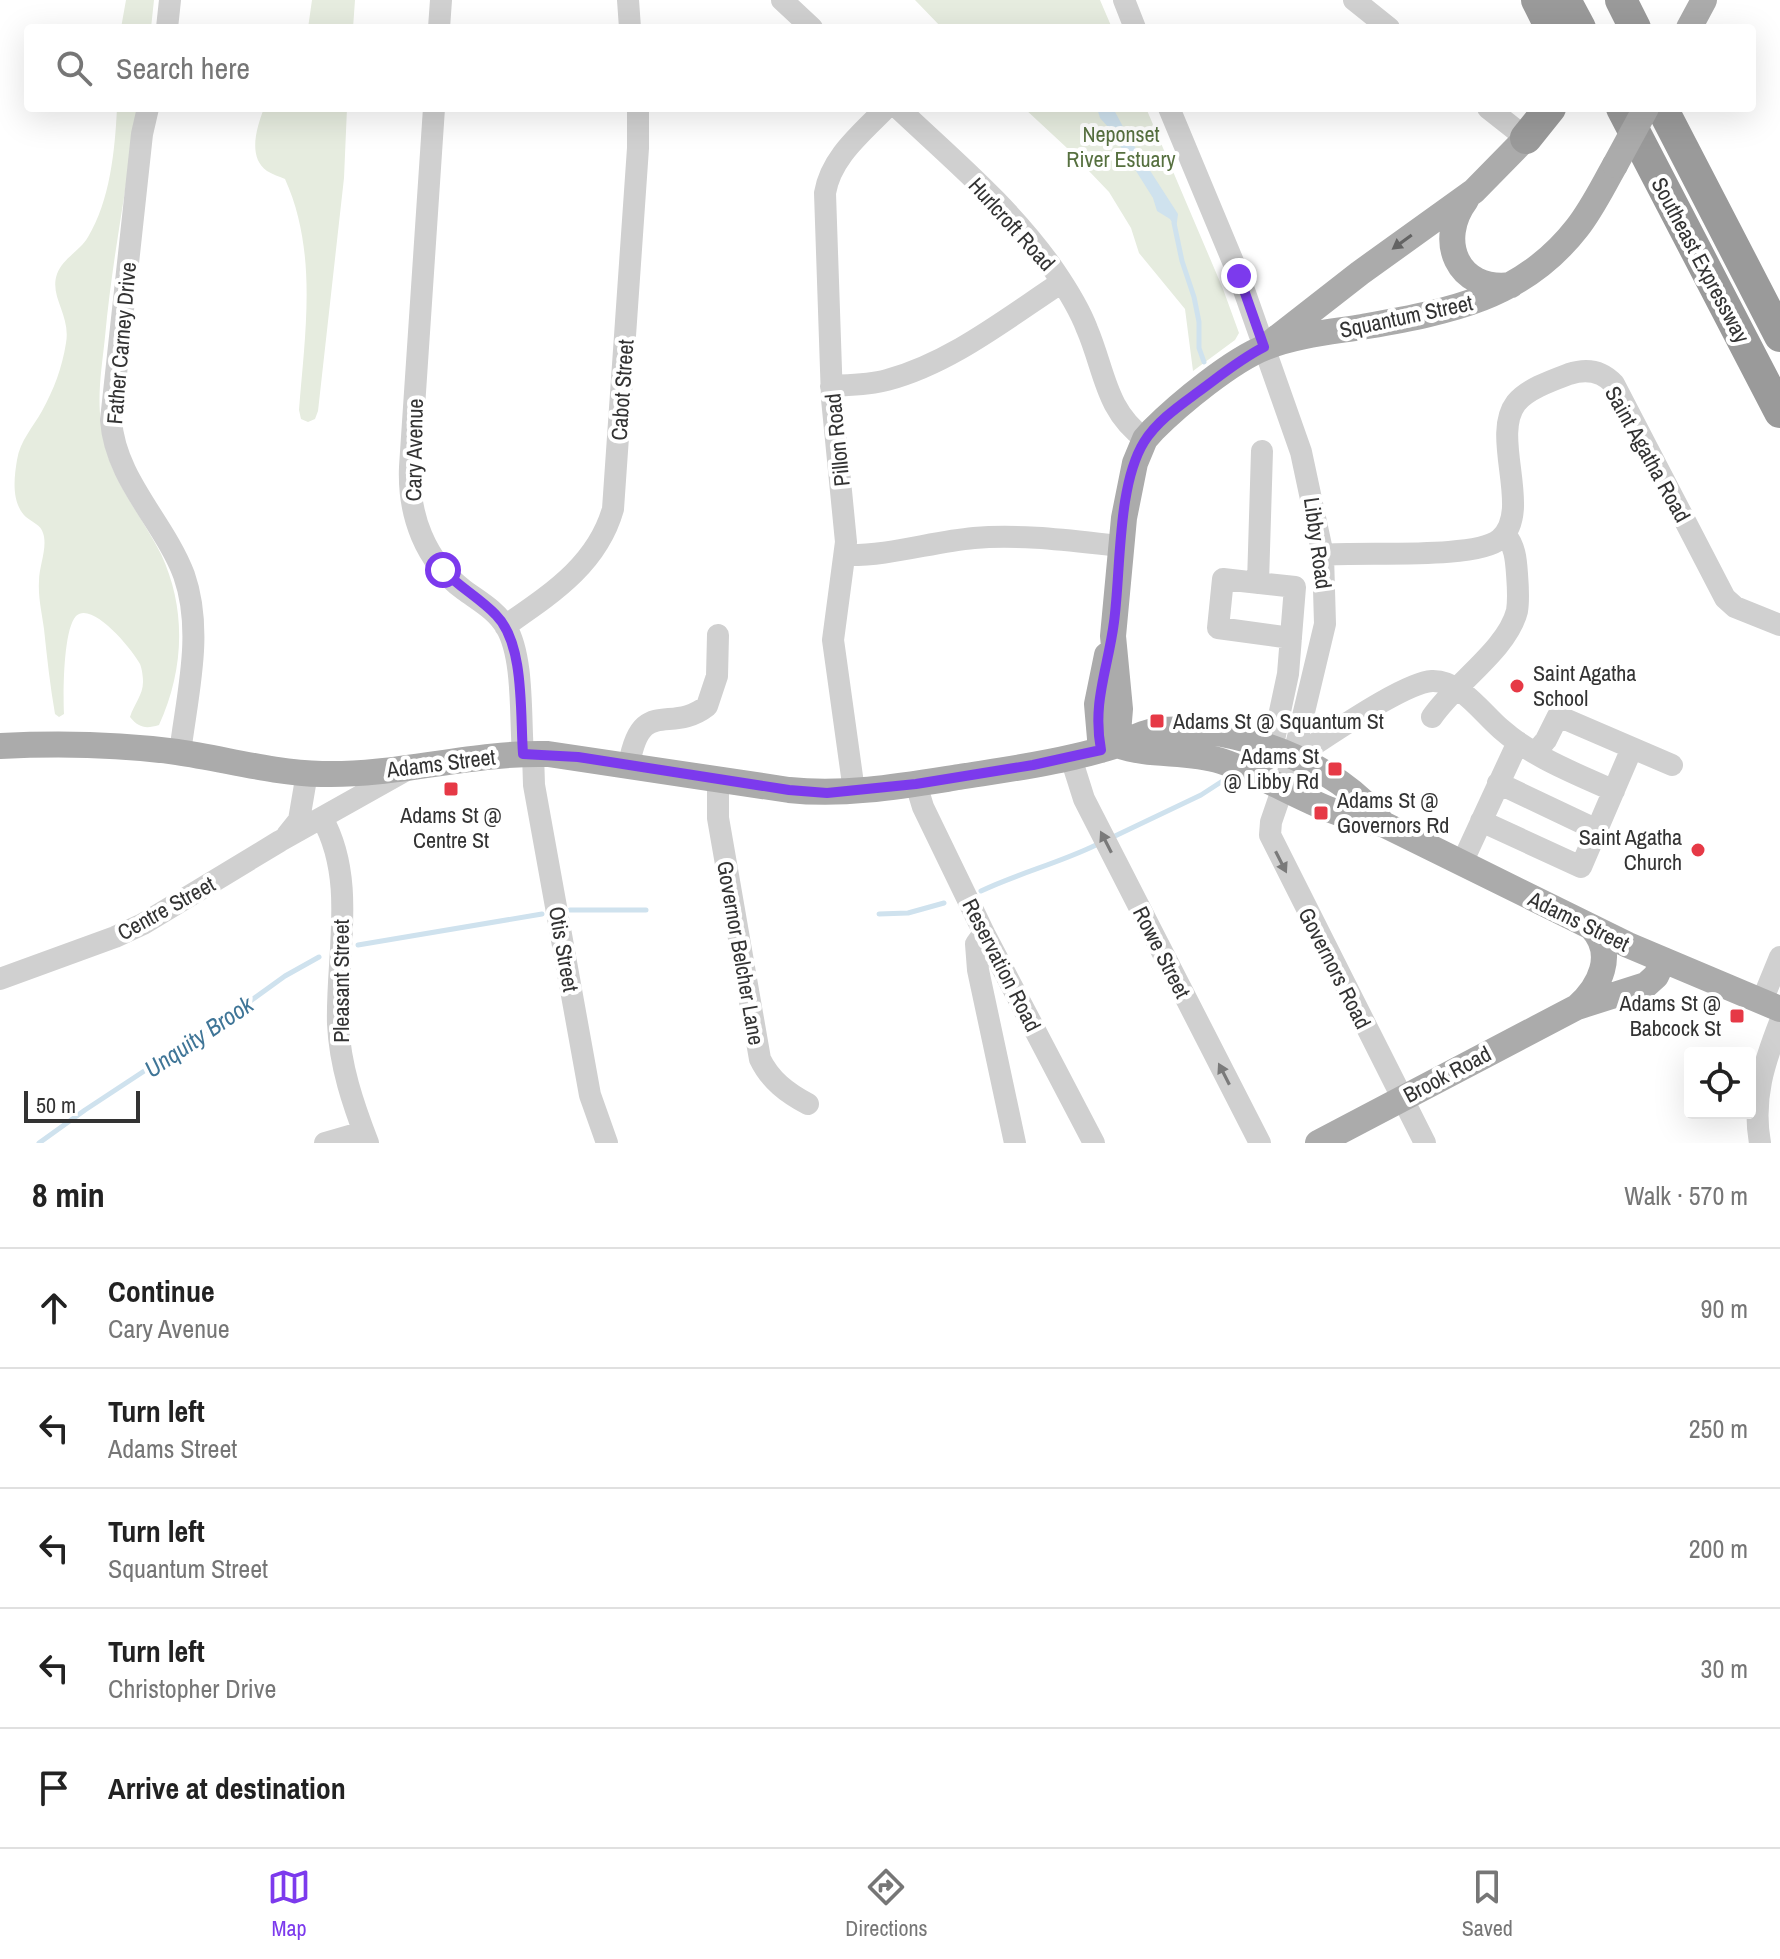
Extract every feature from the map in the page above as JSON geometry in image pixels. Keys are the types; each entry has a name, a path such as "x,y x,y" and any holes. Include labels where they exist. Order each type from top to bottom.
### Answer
{"highway":[{"path":"1537,0 1549,24"},
{"path":"1565,0 1578,24"},
{"path":"1587,0 1599,24"},
{"path":"1606,0 1619,24"},
{"path":"1621,0 1633,24"},
{"path":"1526,138 1547,112"},
{"name":"Southeast Expressway","path":"1624,112 1780,412"},
{"path":"1646,112 1780,374"},
{"path":"1664,112 1780,336"},
{"path":"1679,112 1780,307"}],"main road":[{"path":"1691,24 1704,0"},
{"name":"Squantum Street","path":"1264,347 1303,337 1442,313 1513,285 1534,271 1568,239 1585,217 1642,112"},
{"name":"Squantum Street","path":"1109,747 1120,709 1113,648 1121,546 1131,475 1145,439 1186,401 1474,191 1526,138"},
{"path":"1474,191 1460,208 1452,227 1454,255 1477,281 1495,286 1513,285"},
{"name":"Adams Street","path":"0,746 82,744 180,753 307,773 350,774 528,754 629,765 816,793 916,784 1071,758 1156,730 1217,747 1283,753 1358,796 1383,824"},
{"name":"Adams Street","path":"1217,747 1285,789 1346,817 1383,824 1592,928 1771,1005"},
{"path":"1577,1007 1595,987 1603,967 1603,946 1592,928"},
{"name":"Brook Road","path":"1318,1143 1577,1007 1646,985 1656,976 1663,961"}],"street":[{"path":"167,24 170,0"},
{"path":"439,24 441,0"},
{"path":"628,0 630,24"},
{"path":"782,0 808,24"},
{"path":"1124,0 1133,24"},
{"path":"1354,0 1384,24"},
{"name":"Father Carney Drive","path":"147,112 142,134 111,420 118,455 179,564 193,614 193,650 180,753"},
{"name":"Cary Avenue","path":"434,112 410,492 417,525 435,560 453,581 488,607 505,626"},
{"name":"Cabot Street","path":"505,626 554,592 580,569 604,535 613,509 638,112"},
{"name":"Pillon Road","path":"854,791 833,640 846,555 846,529 831,386 825,203 827,183 841,156 882,112"},
{"name":"Hurlcroft Road","path":"902,112 1012,217 1062,282 1088,330 1116,411 1129,427 1145,439"},
{"name":"Libby Road","path":"1171,112 1239,276 1304,462 1323,555 1325,624 1283,753 1285,789"},
{"path":"1493,112 1526,138"},
{"path":"831,386 872,384 918,369 965,345 1062,282"},
{"name":"Saint Agatha Road","path":"1505,534 1511,519 1508,431 1514,406 1526,394 1568,374 1586,371 1602,374 1618,391 1725,598 1735,607 1780,625"},
{"path":"1258,583 1262,451"},
{"path":"1323,555 1477,549 1492,544 1505,534 1511,542 1516,560 1516,613 1504,637 1432,717"},
{"path":"846,555 882,553 987,537 1041,538 1121,546"},
{"path":"1283,753 1295,587 1223,579 1218,628 1291,638"},
{"path":"505,626 515,658 528,754"},
{"path":"629,765 634,739 642,728 656,721 695,713 707,706 717,676 718,635"},
{"path":"1283,753 1411,686 1437,681 1456,688 1526,747 1614,791"},
{"path":"1462,863 1498,783 1526,747 1546,740 1558,716 1672,765"},
{"path":"1481,821 1581,867 1632,748"},
{"name":"Otis Street","path":"528,754 590,1095 607,1143"},
{"name":"Rowe Street","path":"1071,758 1084,799 1260,1143"},
{"name":"Centre Street","path":"0,979 143,924 392,777 424,766"},
{"name":"Centre Street","path":"280,841 295,828 299,820 307,773"},
{"name":"Governor Belcher Lane","path":"718,780 718,818 760,1059 778,1085 808,1104"},
{"path":"1498,783 1597,830"},
{"name":"Reservation Road","path":"916,784 923,807 984,933 1094,1143"},
{"name":"Governors Road","path":"1285,789 1271,822 1271,842 1425,1143"},
{"name":"Pleasant Street","path":"322,818 336,846 341,869 340,1048 349,1090 366,1137"},
{"path":"984,933 976,944 978,970 1015,1143"},
{"path":"1771,1005 1780,957"},
{"path":"1760,1143 1758,1092 1763,1068 1780,1022"},
{"path":"325,1143 366,1137"}],"green space":[{"path":"126,0 154,0 151,24 122,24"},
{"path":"312,0 355,0 353,24 309,24"},
{"path":"915,0 1100,0 1110,24 938,24"},
{"path":"117,112 137,112 108,308 100,412 109,460 161,554 175,597 179,640 174,683 159,725 150,727 143,727 130,717 143,687 140,664 101,620 83,613 76,616 68,635 64,714 59,717 55,714 39,593 44,538 40,528 21,511 15,490 21,447 50,395 64,352 67,333 56,291 57,274 63,263 88,237 95,223 102,208 113,158"},
{"path":"263,112 347,112 344,178 318,411 315,419 308,422 301,419 299,410 307,293 302,235 285,179 267,171 257,158 255,141"},
{"name":"Neponset River Estuary","path":"1028,112 1148,112 1239,333 1235,340 1193,371 1185,309 1139,253 1131,228 1109,192"}],"water":[{"path":"1098,112 1115,112 1178,214 1176,229 1170,219 1157,211 1153,198"}],"waterway":[{"name":"Unquity Brook","path":"1174,223 1194,297 1199,322 1199,348 1204,362"},
{"name":"Unquity Brook","path":"1115,836 1201,795 1221,782"},
{"name":"Unquity Brook","path":"981,891 1096,845"},
{"name":"Unquity Brook","path":"879,914 908,913 944,903"},
{"name":"Unquity Brook","path":"570,910 646,910"},
{"name":"Unquity Brook","path":"358,945 542,914"},
{"name":"Unquity Brook","path":"39,1143 285,976 319,957"}],"place":[{"name":"Saint Agatha School","path":"1517,686"},
{"name":"Adams St @ Squantum St","path":"1157,721"},
{"name":"Adams St @ Libby Rd","path":"1335,769"},
{"name":"Adams St @ Centre St","path":"451,789"},
{"name":"Adams St @ Governors Rd","path":"1321,813"},
{"name":"Saint Agatha Church","path":"1698,850"},
{"name":"Adams St @ Babcock St","path":"1737,1016"}],"route":[{"path":"443,570 488,607 505,626 510,637 517,671 523,754 578,757 718,780 827,793 916,784 1033,765 1101,750 1097,704 1114,625 1131,475 1145,439 1163,420 1243,359 1264,347 1239,276"}]}
